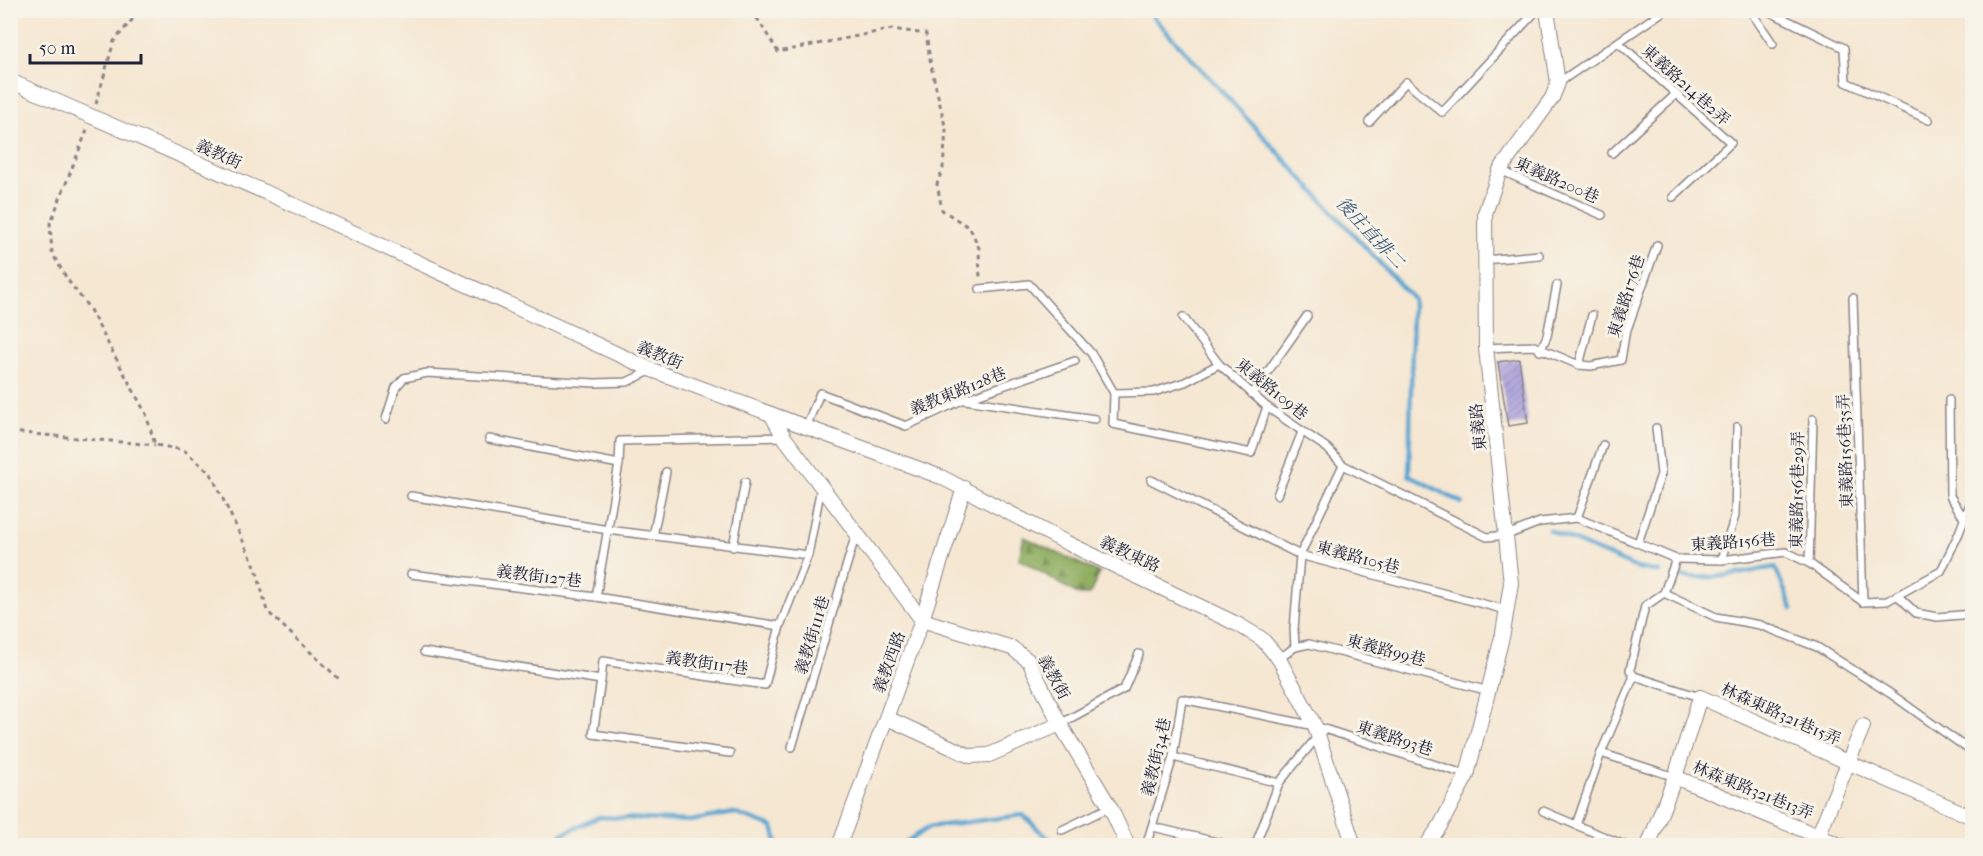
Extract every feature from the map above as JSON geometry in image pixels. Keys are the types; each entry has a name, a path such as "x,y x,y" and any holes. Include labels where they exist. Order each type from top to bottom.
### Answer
{"street":[{"path":"1546,10 1558,83"},
{"name":"義教街","path":"10,81 274,196 652,370 771,414"},
{"name":"東義路","path":"1426,846 1440,826 1467,775 1503,633 1510,583 1507,535 1486,348 1485,213 1500,170 1551,98 1558,83"},
{"path":"771,414 784,437 922,620"},
{"name":"義教東路","path":"771,414 941,477 1065,542 1239,625 1262,639 1278,659 1316,731 1354,846"},
{"name":"義教西路","path":"839,846 922,620 964,488"},
{"name":"義教街","path":"922,620 1012,648 1029,661 1060,724 1110,807 1128,846"},
{"path":"1648,846 1675,777 1700,697"},
{"name":"林森東路321巷15弄","path":"1700,697 1972,817"},
{"path":"887,718 970,756 989,755 1060,724"},
{"path":"1816,840 1863,726"},
{"name":"林森東路321巷13弄","path":"1675,777 1816,840 1842,846"}],"lane":[{"path":"1369,122 1406,82 1442,112 1538,10"},
{"path":"1558,83 1665,10"},
{"path":"1750,10 1773,44"},
{"path":"1766,10 1844,48 1846,82 1929,120"},
{"name":"東義路214巷2弄","path":"1618,43 1731,143 1673,197"},
{"path":"1612,153 1676,94"},
{"name":"東義路200巷","path":"1500,170 1602,215"},
{"name":"東義路176巷","path":"1486,348 1534,346 1540,351 1591,366 1621,360 1625,335 1657,245"},
{"path":"1485,260 1539,255"},
{"path":"980,289 1029,284 1091,353 1114,393 1113,424 1251,453 1267,407"},
{"path":"1540,351 1547,336 1557,285"},
{"name":"東義路156巷35弄","path":"1853,298 1863,602"},
{"path":"1579,364 1592,315"},
{"path":"1252,394 1308,316"},
{"path":"1183,317 1219,364"},
{"name":"義教東路128巷","path":"806,427 820,393 906,426 962,400 1075,361"},
{"name":"東義路109巷","path":"1114,393 1154,392 1185,382 1219,364 1267,407 1327,448 1343,465 1487,537 1507,535"},
{"path":"386,419 396,387 404,378 427,373 595,383 627,382 652,370"},
{"path":"962,400 1095,419"},
{"path":"1949,400 1950,496 1965,520"},
{"name":"東義路156巷29弄","path":"1809,563 1812,418"},
{"path":"1721,560 1735,516 1737,427"},
{"path":"1638,543 1661,474 1656,428"},
{"path":"1277,495 1302,432"},
{"name":"義教街127巷","path":"411,574 596,597 619,464 620,441 784,437"},
{"path":"489,439 619,464"},
{"path":"1577,518 1603,445"},
{"name":"東義路105巷","path":"1343,465 1300,555 1506,610"},
{"path":"653,536 666,472"},
{"path":"1151,480 1300,555 1294,629 1296,647 1278,659"},
{"path":"733,547 745,482"},
{"name":"義教街117巷","path":"600,680 603,661 765,685 780,626 808,555 821,487"},
{"path":"411,496 608,530 808,555"},
{"path":"1863,602 1887,601 1941,571 1965,520 1972,499"},
{"name":"東義路156巷","path":"1507,535 1540,522 1577,518 1676,559 1721,560 1786,552 1809,563 1863,602"},
{"name":"義教街111巷","path":"792,747 857,531"},
{"path":"1676,559 1664,593 1645,606 1630,670 1634,676 1700,697"},
{"path":"1664,593 1716,617 1760,624 1817,647 1891,694 1972,752"},
{"path":"1897,595 1916,614 1937,617 1972,614"},
{"path":"596,597 780,626"},
{"name":"東義路99巷","path":"1296,647 1309,644 1489,691"},
{"path":"424,651 600,680 593,734 730,753"},
{"path":"1060,724 1124,689 1139,654"},
{"path":"1576,825 1601,753 1634,676"},
{"name":"義教街34巷","path":"1146,846 1173,757 1182,699 1316,731"},
{"path":"1255,846 1279,783 1316,731"},
{"name":"東義路93巷","path":"1316,731 1467,775"},
{"path":"1601,753 1675,777"},
{"path":"1173,757 1279,783"},
{"path":"1062,830 1110,807"},
{"path":"1543,811 1627,846"},
{"path":"1153,826 1234,846"}],"path":[{"path":"134,10 132,20 114,41 100,96 50,224 52,253 94,318 146,414 155,445"},
{"path":"752,10 778,52 892,29 927,34 931,66 946,130 943,168 937,184 942,210 970,228 979,248 980,289"},
{"path":"10,432 155,445 184,450 211,474 256,568 267,611 340,680"}],"green space":[{"path":"1024,537 1100,573 1089,595 1079,595 1019,559"}],"building":[{"path":"1519,359 1528,423 1508,426 1498,362"}],"waterway":[{"name":"後庄直排二","path":"1147,10 1413,299 1409,475 1462,503"},
{"name":"後庄直排二","path":"1549,530 1637,568 1659,572"},
{"name":"後庄直排二","path":"1674,575 1712,577 1775,567 1792,609"},
{"path":"558,846 560,835 599,817 690,821 734,813 773,827 778,846"},
{"path":"900,846 929,827 1023,815 1056,846"}]}
